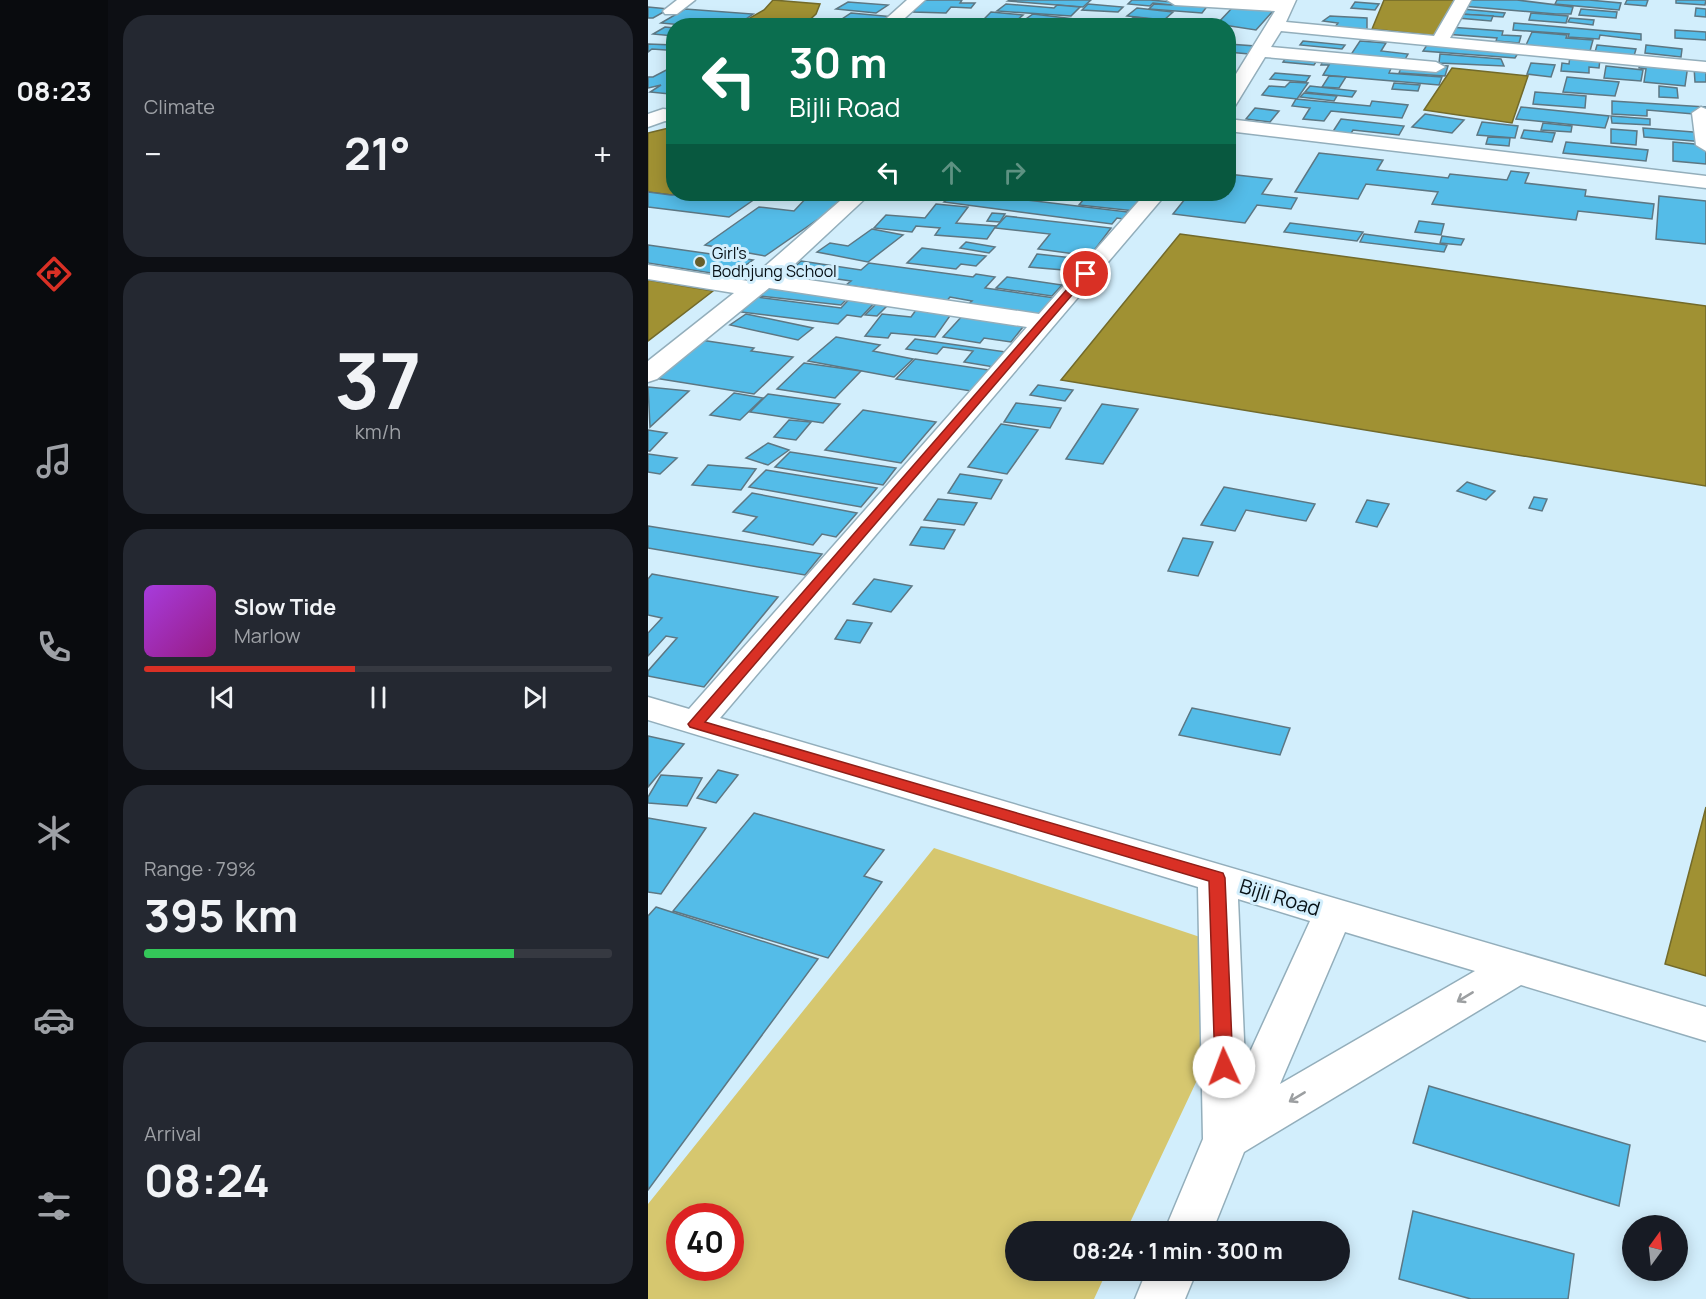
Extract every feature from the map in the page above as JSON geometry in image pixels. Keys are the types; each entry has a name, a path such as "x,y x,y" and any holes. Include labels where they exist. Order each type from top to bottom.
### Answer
{"street":[{"path":"671,11 687,0"},
{"path":"896,18 917,0"},
{"path":"1175,0 1286,3 1262,51 1236,78"},
{"path":"1440,40 1463,0"},
{"path":"1276,26 1706,67"},
{"path":"1262,51 1436,67"},
{"path":"1701,114 1706,145"},
{"path":"1236,126 1706,182"},
{"path":"648,374 758,284 852,201"},
{"path":"695,724 1150,201"},
{"path":"648,272 758,284 1044,322"},
{"name":"Bijli Road","path":"648,708 695,724 1706,1024"},
{"path":"1217,878 1226,1139"},
{"path":"1192,1221 1226,1139 1258,1084 1333,914"},
{"path":"1226,1139 1515,968"},
{"path":"1161,1299 1168,1281"}],"shaded area":[{"path":"773,0 820,4 812,18 750,18 764,10"},
{"path":"1384,0 1458,0 1439,36 1372,29"},
{"path":"1452,68 1528,76 1512,123 1424,110"},
{"path":"666,129 666,194 648,192 648,133"},
{"path":"1180,234 1706,306 1706,486 1061,380"},
{"path":"648,280 713,291 648,341"},
{"path":"1706,807 1706,976 1665,964"},
{"path":"934,848 1203,938 1222,1027 1131,1221 1005,1221 1005,1281 1102,1281 1094,1299 648,1299 648,1204"}],"building":[{"path":"923,0 962,0 960,3 975,3 971,8 951,7 946,13 913,12"},
{"path":"1010,0 1091,0 1083,7 1008,1"},
{"path":"1132,0 1173,2 1170,5 1153,3 1150,6 1128,4"},
{"path":"1465,0 1517,0 1573,7 1571,14 1556,14 1462,6"},
{"path":"1557,0 1621,3 1619,10 1555,4"},
{"path":"1627,0 1648,0 1646,6 1625,4"},
{"path":"1676,0 1706,0 1705,5 1676,3"},
{"path":"1175,1 1209,4 1202,13 1149,9 1154,4 1172,5"},
{"path":"848,2 888,5 876,13 836,9"},
{"path":"1355,2 1379,4 1375,10 1351,8"},
{"path":"1006,4 1054,8 1057,5 1080,7 1071,16 997,11"},
{"path":"1088,4 1123,7 1118,12 1082,10"},
{"path":"648,7 669,9 653,18 648,18"},
{"path":"1233,7 1273,11 1256,30 1236,27 1236,18 1223,18"},
{"path":"1137,8 1173,12 1166,18 1127,16"},
{"path":"1696,8 1706,9 1706,17 1695,16"},
{"path":"685,9 753,14 747,18 670,18"},
{"path":"1462,9 1505,13 1503,17 1460,14"},
{"path":"1581,9 1617,12 1616,18 1579,15"},
{"path":"991,12 1023,15 1020,18 985,18"},
{"path":"851,13 895,17 894,18 844,18"},
{"path":"1531,13 1568,16 1566,23 1529,20"},
{"path":"1033,14 1066,18 1027,18"},
{"path":"1460,14 1493,16 1491,21 1458,18"},
{"path":"1330,16 1367,18 1367,30 1335,27 1338,23 1323,21"},
{"path":"1570,18 1594,20 1593,25 1568,22"},
{"path":"1514,23 1641,34 1641,40 1600,35 1599,39 1568,37 1569,34 1513,30"},
{"path":"665,27 666,27 666,35 653,34"},
{"path":"1449,27 1503,31 1502,35 1521,36 1519,43 1496,41 1497,38 1445,34"},
{"path":"1675,30 1706,32 1706,40 1675,38"},
{"path":"1532,32 1593,40 1590,51 1526,45"},
{"path":"1303,41 1345,45 1342,49 1300,45"},
{"path":"1360,41 1386,43 1381,51 1408,54 1404,61 1350,56"},
{"path":"1429,42 1520,50 1515,58 1423,51"},
{"path":"648,44 666,45 666,50 652,49 648,52"},
{"path":"1236,45 1255,46 1249,54 1236,53"},
{"path":"1597,45 1636,49 1634,56 1595,52"},
{"path":"1646,45 1682,49 1681,57 1645,53"},
{"path":"1440,54 1501,59 1504,66 1439,63"},
{"path":"1287,56 1318,59 1314,65 1283,62"},
{"path":"1570,56 1600,59 1599,68 1589,67 1589,73 1561,71 1562,63 1569,64"},
{"path":"1325,57 1394,62 1389,73 1442,77 1439,85 1323,75 1329,65 1321,65"},
{"path":"1641,61 1688,65 1685,86 1644,82 1646,69 1639,68"},
{"path":"1403,63 1448,66 1445,76 1399,73"},
{"path":"1531,63 1555,65 1551,77 1527,74"},
{"path":"1606,66 1643,70 1641,81 1604,78"},
{"path":"1694,67 1706,68 1706,82 1695,82"},
{"path":"666,70 666,94 650,92 661,85 648,88 648,77"},
{"path":"1275,73 1310,76 1306,82 1270,79"},
{"path":"1329,76 1346,77 1339,88 1322,87"},
{"path":"1567,77 1619,82 1615,96 1563,92"},
{"path":"1290,82 1308,83 1297,99 1262,95 1269,86 1285,87"},
{"path":"1394,83 1420,85 1418,91 1392,89"},
{"path":"1310,86 1356,91 1352,97 1305,92"},
{"path":"1659,86 1677,88 1678,98 1659,97"},
{"path":"1535,92 1586,96 1585,108 1533,104"},
{"path":"1304,93 1337,96 1334,101 1300,97"},
{"path":"1296,99 1370,106 1372,101 1408,105 1402,118 1331,111 1324,121 1303,119 1310,108 1292,106"},
{"path":"1612,101 1706,107 1706,115 1647,110 1647,116 1612,114"},
{"path":"1521,107 1609,116 1605,128 1516,119"},
{"path":"1255,108 1279,111 1270,122 1246,119"},
{"path":"1425,114 1464,120 1452,133 1412,127"},
{"path":"1611,116 1650,119 1650,125 1612,123"},
{"path":"1341,119 1404,126 1399,135 1353,130 1350,135 1332,133"},
{"path":"1482,122 1518,126 1515,138 1477,135"},
{"path":"1543,123 1572,126 1571,132 1541,130"},
{"path":"1643,128 1706,133 1706,142 1644,137"},
{"path":"1611,129 1637,131 1636,145 1611,143"},
{"path":"1524,130 1555,133 1552,142 1521,138"},
{"path":"1488,137 1510,138 1509,146 1486,144"},
{"path":"1566,142 1648,150 1646,161 1563,153"},
{"path":"1673,142 1706,145 1706,164 1673,161"},
{"path":"1319,153 1383,160 1377,170 1448,178 1450,174 1507,180 1511,171 1529,173 1525,183 1586,190 1585,196 1654,204 1652,219 1578,211 1576,220 1432,204 1438,192 1366,184 1358,199 1295,192"},
{"path":"1236,175 1272,179 1262,194 1297,198 1291,209 1257,205 1245,223 1173,214 1183,201 1236,201"},
{"path":"648,192 666,194 666,201 752,201 729,217 648,207"},
{"path":"1659,196 1706,201 1706,244 1656,239"},
{"path":"803,201 841,201 828,217 817,220 765,256 705,245 759,207 794,211"},
{"path":"1035,201 1128,212 1123,219 1117,218 1112,224 944,202"},
{"path":"1082,201 1142,201 1135,211 1079,205"},
{"path":"936,204 968,207 956,223 996,226 987,239 935,235 940,228 916,226 912,232 874,228 886,215 925,218"},
{"path":"992,213 1005,214 1000,222 987,221"},
{"path":"1006,216 1111,228 1090,256 1038,249 1050,234 995,228"},
{"path":"1419,221 1444,224 1441,235 1415,232"},
{"path":"1290,223 1363,232 1357,241 1284,232"},
{"path":"872,229 903,235 868,262 817,252 830,243 848,246"},
{"path":"1364,234 1447,245 1444,252 1360,242"},
{"path":"1442,236 1464,239 1461,245 1440,243"},
{"path":"966,242 995,247 989,253 960,248"},
{"name":"Girl's Bodhjung School","path":"648,245 753,260 730,276 648,263"},
{"path":"922,248 986,256 976,266 961,264 956,269 907,263"},
{"path":"1037,254 1083,259 1075,271 1029,267"},
{"path":"801,261 861,270 869,263 973,277 976,274 995,277 985,288 1055,298 1039,317 966,306 972,301 950,297 945,303 898,296 901,293 846,285 851,281 789,272"},
{"path":"1007,277 1062,285 1052,296 996,288"},
{"path":"776,280 849,297 841,305 760,296"},
{"path":"853,295 879,298 861,317 847,315 838,324 741,312 757,297 841,308"},
{"path":"881,299 892,301 877,316 865,315"},
{"path":"916,310 952,313 935,337 891,333 888,338 865,336 882,314 911,317"},
{"path":"746,314 813,328 798,340 730,325"},
{"path":"964,314 1026,323 1011,342 984,338 980,343 943,337"},
{"path":"836,337 880,345 873,351 913,359 894,377 808,361"},
{"path":"694,339 754,348 751,351 793,357 754,394 648,377"},
{"path":"915,339 1006,352 994,367 964,362 973,351 943,347 937,354 906,349"},
{"path":"915,359 989,370 971,391 896,379"},
{"path":"804,363 861,371 835,398 777,389"},
{"path":"1038,385 1073,390 1065,401 1030,395"},
{"path":"648,387 689,391 650,427"},
{"path":"734,393 763,398 740,420 710,415"},
{"path":"768,394 840,404 823,423 750,412"},
{"path":"1016,403 1061,408 1050,428 1004,422"},
{"path":"1102,404 1138,409 1103,464 1066,459"},
{"path":"863,410 936,422 901,463 825,450"},
{"path":"789,420 811,422 796,440 774,437"},
{"path":"1001,424 1038,430 1007,474 968,467"},
{"path":"648,430 667,433 650,451 648,451"},
{"path":"768,443 789,450 768,465 746,458"},
{"path":"790,452 896,468 883,485 775,467"},
{"path":"648,454 677,458 660,474 648,472"},
{"path":"708,465 756,469 741,490 692,485"},
{"path":"766,470 877,488 861,507 749,487"},
{"path":"960,474 1002,480 991,499 948,493"},
{"path":"1467,482 1495,491 1486,500 1457,491"},
{"path":"1224,487 1315,504 1306,521 1246,510 1235,531 1201,525"},
{"path":"752,493 857,513 836,537 822,534 813,545 743,531 757,517 733,512"},
{"path":"1534,497 1547,499 1542,511 1529,508"},
{"path":"938,499 977,503 964,525 924,520"},
{"path":"1367,500 1389,504 1377,527 1356,522"},
{"path":"648,526 822,554 805,575 648,548"},
{"path":"921,527 955,530 944,549 910,545"},
{"path":"1183,538 1213,542 1198,576 1168,571"},
{"path":"652,574 778,597 704,687 648,676 648,671 677,638 666,636 648,656 648,633 662,618 648,615 648,579"},
{"path":"874,579 912,586 891,612 853,604"},
{"path":"847,620 872,623 860,643 835,639"},
{"path":"1192,708 1290,728 1280,755 1179,735"},
{"path":"648,736 684,744 648,787"},
{"path":"718,770 738,775 716,803 697,798"},
{"path":"661,775 702,778 687,806 648,803 648,797"},
{"path":"754,813 884,850 864,876 882,882 828,958 673,911"},
{"path":"648,818 706,828 661,894 648,892"},
{"path":"656,907 818,959 648,1190 648,916"},
{"path":"1429,1086 1630,1145 1619,1206 1413,1143"},
{"path":"1413,1211 1574,1254 1568,1299 1471,1299 1399,1279"}],"place":[{"name":"Girl's Bodhjung School","path":"700,262"}],"route":[{"path":"1086,274 695,724 1217,878 1224,1067"}]}
